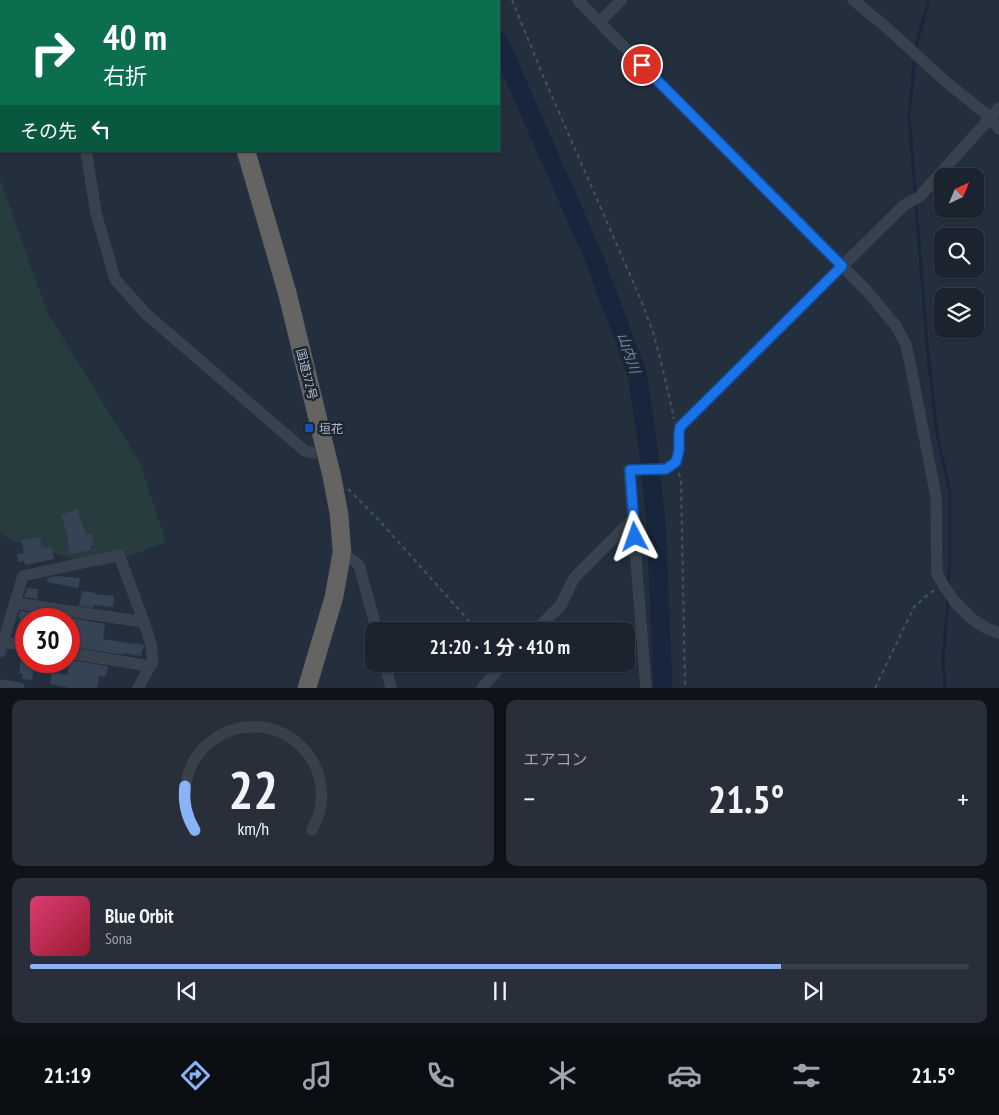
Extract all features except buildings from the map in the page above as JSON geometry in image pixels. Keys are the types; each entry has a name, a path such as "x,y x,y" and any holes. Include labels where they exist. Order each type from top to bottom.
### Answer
{"highway":[{"name":"国道372号","path":"246,152 287,292 326,451 339,514 342,552 334,597 307,688"}],"street":[{"path":"578,0 842,266 896,326 906,345 936,497 937,574 955,602 986,628 999,633"},
{"path":"601,22 620,0"},
{"path":"852,0 886,27 946,82 990,117 999,129"},
{"path":"646,688 630,470 666,469 676,462 679,450 680,427 904,205 919,196 999,108"},
{"path":"86,152 96,213 114,279 145,313 305,451 314,454 326,451"},
{"path":"544,622 561,605 574,578 634,518"},
{"path":"342,552 359,565 375,622"},
{"path":"15,646 2,647 23,576 119,555 151,644 153,661 138,688"},
{"path":"15,603 144,622"},
{"path":"80,655 144,665 149,668"},
{"path":"387,672 391,688"},
{"path":"482,688 496,672"},
{"path":"0,685 18,688"}],"path":[{"path":"512,0 641,300 654,335 675,422 680,427"},
{"path":"676,462 681,481 685,688"},
{"path":"332,477 345,486 377,518 470,622"},
{"path":"876,688 914,607 930,593 944,586"}],"green space":[{"path":"0,179 47,312 140,463 166,542 99,567 11,540 0,533"}],"waterway":[{"path":"916,50 929,0"},
{"name":"山内川","path":"500,44 594,258 637,373 656,522 663,688"},
{"path":"915,56 909,116 928,355 937,434 950,492 948,587"},
{"path":"945,688 943,660 948,596"}],"place":[{"name":"垣花","path":"309,428"}],"route":[{"path":"635,537 630,470 666,469 676,462 679,450 680,427 842,266 642,65"}]}
